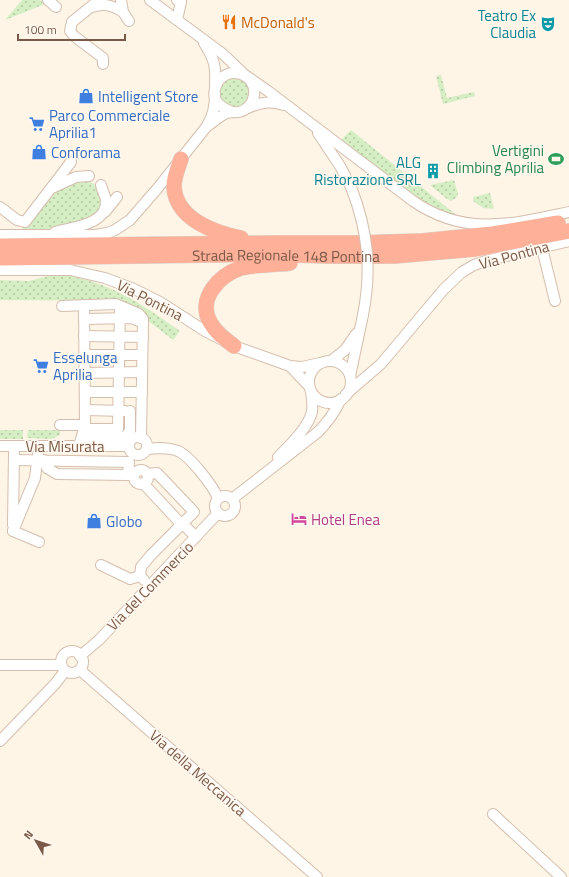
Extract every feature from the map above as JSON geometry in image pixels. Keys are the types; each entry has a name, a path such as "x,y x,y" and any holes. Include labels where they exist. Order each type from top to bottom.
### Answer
{"highway":[{"path":"181,159 176,174 174,187 182,208 192,218 214,231 231,236 249,240 285,243"},
{"name":"Strada Regionale 148 Pontina","path":"0,246 285,243 357,244 422,241 492,234 569,221"},
{"name":"Strada Regionale 148 Pontina","path":"0,258 266,254 394,256 475,249 569,231"},
{"path":"234,346 219,334 210,322 207,314 206,305 208,298 218,282 234,271 245,267 302,262 329,256"}],"street":[{"path":"48,0 56,7"},
{"path":"99,0 72,22 70,30 74,36 103,58 104,64"},
{"path":"150,0 223,54 252,82 254,94 251,103 246,108"},
{"path":"177,0 181,2 177,20"},
{"path":"90,8 106,4 115,7 122,4 129,21"},
{"path":"0,235 95,235 115,230 130,220 181,159 207,126 212,116 215,105 216,68 212,54 201,38"},
{"path":"232,499 318,432 336,410 344,397 350,382 350,376 364,315 369,272 368,251 359,207 351,187 331,150 313,126 268,91 245,75 238,72 232,72 225,75 219,80 215,91 218,103 224,109 233,112"},
{"path":"207,126 227,113 240,111 260,102 284,104"},
{"name":"Via Pontina","path":"313,126 326,134 419,205 435,214 449,219 490,225 507,224 569,212"},
{"path":"0,207 17,220 25,222 71,162"},
{"path":"51,189 76,177 89,176"},
{"path":"99,217 106,206 106,198 100,185"},
{"path":"42,235 90,223 107,211 117,197"},
{"name":"Via Pontina","path":"344,397 381,364 444,289 458,275 482,262 569,241"},
{"path":"542,248 555,301"},
{"name":"Via Pontina","path":"0,270 78,271 114,281 160,302 205,331 234,346 290,366 302,367 320,363"},
{"path":"0,278 19,271"},
{"path":"62,306 116,304 139,314 143,319 141,438"},
{"path":"79,446 84,430 85,410 84,305"},
{"path":"84,430 118,429 120,306"},
{"path":"254,481 307,423 312,412 310,376 312,371 320,363 331,361 340,355 350,344 364,315"},
{"path":"84,319 132,318 143,323"},
{"path":"84,336 143,337"},
{"path":"84,355 142,355"},
{"path":"331,361 342,365 350,376"},
{"name":"Via Pontina","path":"290,366 310,388"},
{"path":"84,373 142,372"},
{"path":"310,388 318,399 326,402 334,402 344,397"},
{"path":"85,392 142,392"},
{"path":"85,410 142,411"},
{"path":"60,425 125,437 130,431 130,411"},
{"path":"196,537 182,525 143,483 136,482 134,477 138,473 144,452 146,442 141,438 134,439 129,446 133,453 144,452 165,448 181,452 212,486 218,498"},
{"name":"Via Misurata","path":"0,446 129,446"},
{"path":"13,531 14,446"},
{"path":"38,446 41,459 47,468 57,474 157,473 194,512 151,555 141,567 140,576"},
{"path":"14,460 41,459 129,462 138,473"},
{"path":"13,531 35,478 41,459"},
{"path":"221,496 227,496 232,499 235,504 235,508 231,514 225,516 218,513 214,506 218,498 221,496"},
{"name":"Via del Commercio","path":"80,656 98,640 218,513"},
{"path":"13,531 38,542"},
{"path":"101,566 130,579 140,576"},
{"path":"140,576 150,585"},
{"path":"0,665 63,668 73,673 80,670 83,663 80,656 73,651 67,652 62,658 63,668 55,684 0,741"},
{"name":"Via della Meccanica","path":"80,670 317,877"},
{"path":"493,814 561,877"}],"green space":[{"path":"22,0 40,0 45,4 5,20"},
{"path":"441,75 447,98 474,92 475,96 443,104 436,76"},
{"path":"226,78 244,78 251,94 244,106 234,109 220,101 218,88"},
{"path":"351,130 455,214 454,215 438,209 423,202 381,173 341,140"},
{"path":"75,180 89,182 97,186 99,190 101,208 90,219 41,231 22,231 23,226 30,223 52,194"},
{"path":"454,180 458,194 456,198 451,201 430,185"},
{"path":"490,193 494,209 483,208 473,201 473,197"},
{"path":"56,274 91,281 107,287 136,302 180,331 173,340 147,320 116,301 0,300 0,280 29,281"},
{"path":"0,430 23,430 23,439 0,439"},
{"path":"28,430 60,430 60,435 51,439 27,438"}],"place":[{"name":"McDonald's","path":"229,22"},
{"name":"Teatro Ex Claudia","path":"548,24"},
{"name":"Intelligent Store","path":"86,96"},
{"name":"Parco Commerciale Aprilia1","path":"37,124"},
{"name":"Conforama","path":"39,152"},
{"name":"Vertigini Climbing Aprilia","path":"556,159"},
{"name":"ALG Ristorazione SRL","path":"433,171"},
{"name":"Esselunga Aprilia","path":"41,366"},
{"name":"Hotel Enea","path":"299,519"},
{"name":"Globo","path":"94,521"}]}
